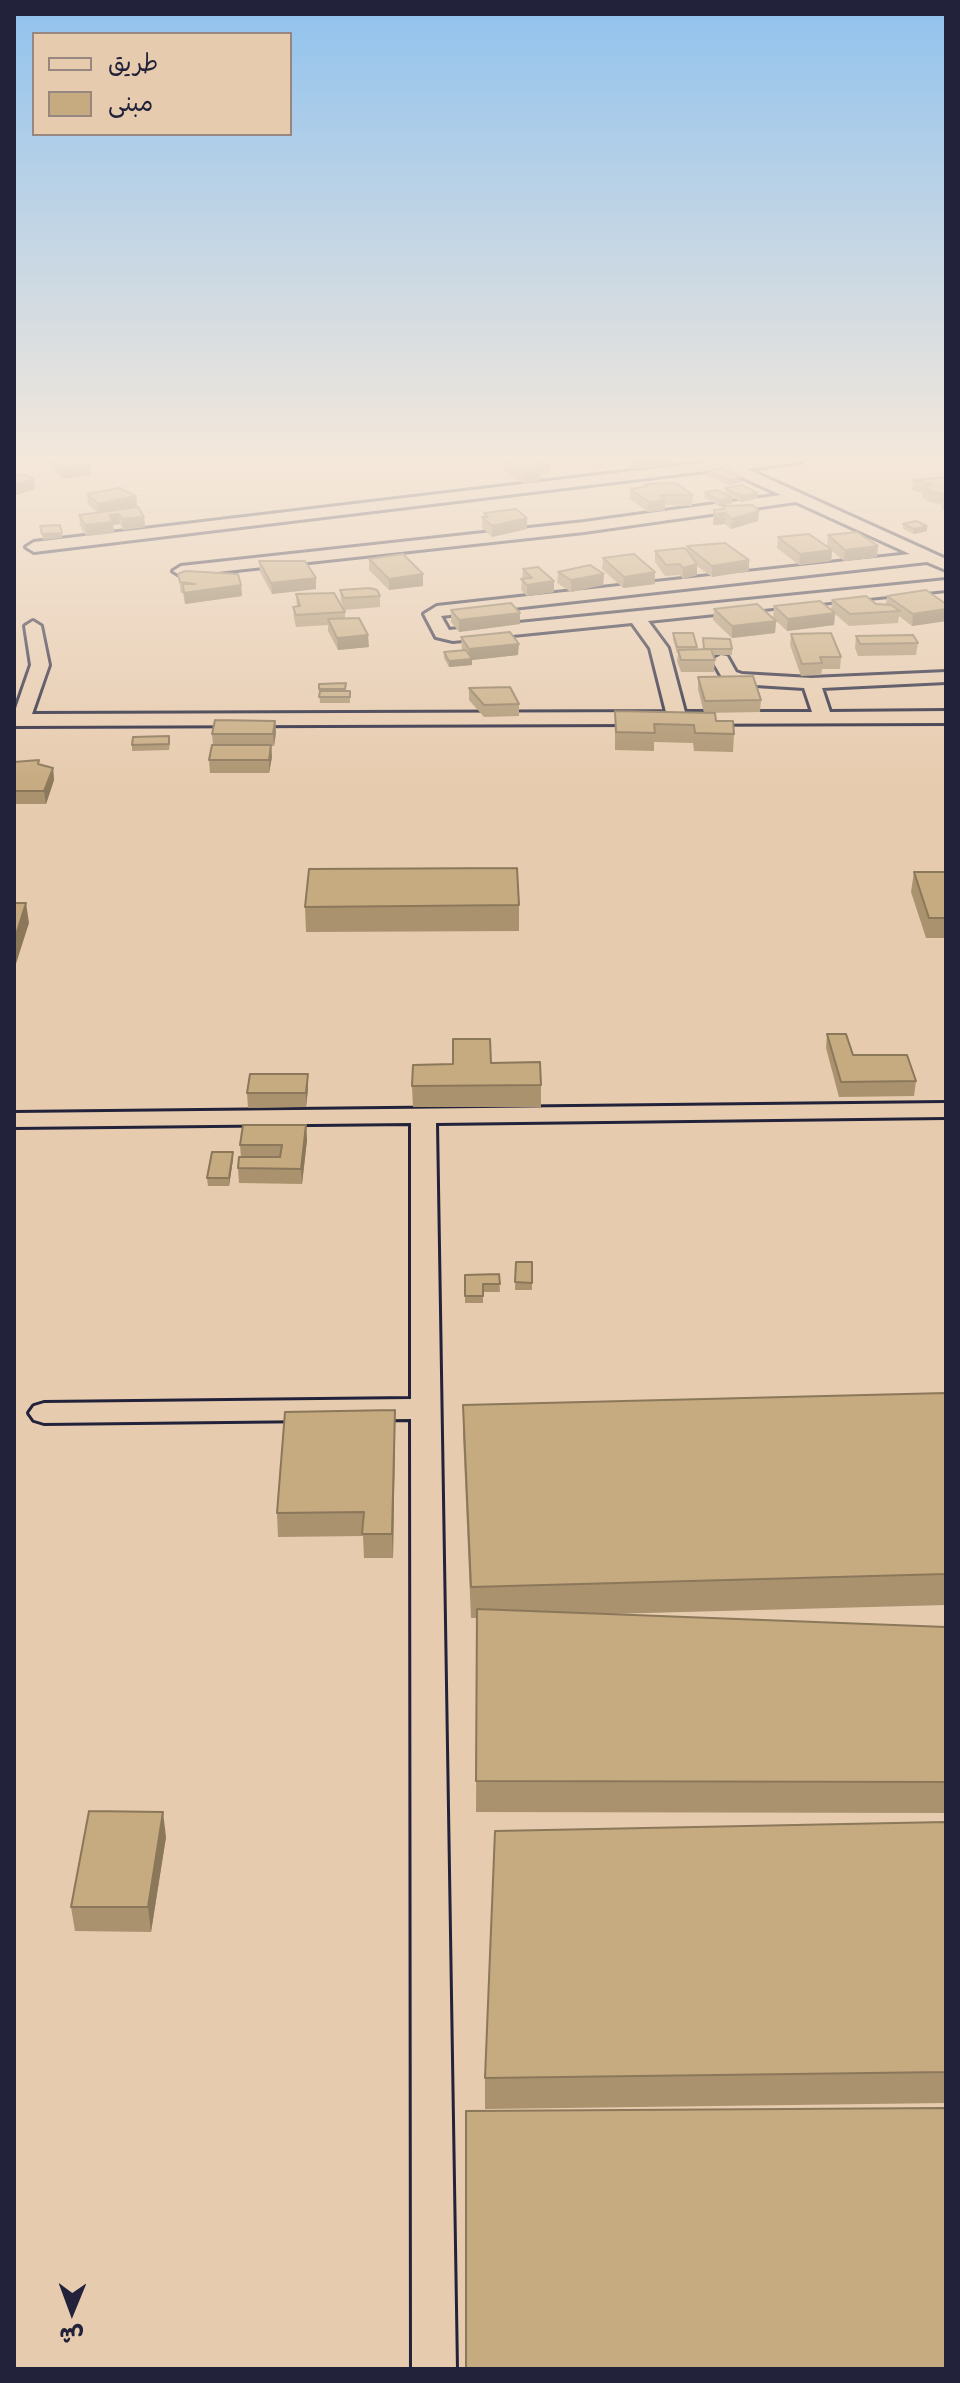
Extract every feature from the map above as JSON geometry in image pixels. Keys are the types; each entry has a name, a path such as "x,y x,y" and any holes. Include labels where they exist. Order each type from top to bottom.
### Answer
{"street":[{"path":"181,571 197,569"},
{"path":"818,569 437,611 432,614 442,633 453,636 946,585"},
{"path":"636,617 659,648 677,718"},
{"path":"33,626 40,665 17,720 946,717"},
{"path":"721,660 729,675 739,679 811,683 946,677"},
{"path":"811,683 823,717"},
{"path":"14,1120 946,1110"},
{"path":"423,1116 434,2369"},
{"path":"44,1413 426,1409"}],"building":[{"path":"263,569 310,569 316,578 271,583"},
{"path":"379,569 418,569 423,574 389,579"},
{"path":"523,569 541,569 554,581 527,585 521,579 532,578"},
{"path":"597,569 604,574 571,580 558,572"},
{"path":"615,569 652,569 655,572 624,577"},
{"path":"185,571 238,574 241,585 184,593 183,584 195,584 180,582 178,574"},
{"path":"340,590 377,590 380,596 344,598"},
{"path":"926,590 946,604 946,609 913,614 887,596"},
{"path":"334,593 345,612 296,615 293,607 300,606 296,594"},
{"path":"866,596 876,604 891,605 900,611 850,614 832,600"},
{"path":"820,601 835,613 788,619 774,606"},
{"path":"511,603 520,613 459,620 451,610"},
{"path":"757,604 776,621 732,626 714,609"},
{"path":"359,618 368,635 337,638 328,619"},
{"path":"510,632 519,644 469,649 461,637"},
{"path":"673,633 693,633 697,647 677,647"},
{"path":"831,633 841,657 820,657 822,663 802,664 791,634"},
{"path":"913,635 918,643 860,644 856,636"},
{"path":"703,638 730,639 732,649 704,649"},
{"path":"711,649 715,660 681,660 678,650"},
{"path":"466,650 472,659 449,661 444,652"},
{"path":"753,676 761,700 705,701 698,677"},
{"path":"346,683 345,689 319,689 319,684"},
{"path":"510,687 519,704 484,705 469,688"},
{"path":"320,691 350,691 350,697 319,697"},
{"path":"615,711 715,713 716,721 733,721 734,734 695,733 694,725 654,724 655,733 616,732"},
{"path":"215,720 275,721 273,734 212,734"},
{"path":"169,736 169,744 132,745 133,737"},
{"path":"212,745 271,745 269,760 209,760"},
{"path":"39,760 38,764 53,768 44,791 14,791 14,762"},
{"path":"517,868 519,905 305,907 309,869"},
{"path":"914,872 946,872 946,918 929,918"},
{"path":"14,903 26,903 14,941"},
{"path":"827,1034 846,1034 853,1055 907,1055 916,1081 841,1082"},
{"path":"453,1039 490,1039 491,1063 540,1062 541,1085 412,1086 413,1065 453,1064"},
{"path":"250,1074 308,1074 306,1093 247,1093"},
{"path":"243,1125 306,1125 301,1169 238,1168 239,1157 280,1157 282,1145 240,1145"},
{"path":"212,1152 233,1152 229,1178 207,1178"},
{"path":"516,1262 532,1262 532,1283 515,1282"},
{"path":"499,1274 500,1284 483,1284 483,1296 465,1296 465,1275"},
{"path":"946,1393 946,1574 471,1587 463,1405"},
{"path":"395,1410 392,1534 362,1534 364,1512 277,1513 285,1412"},
{"path":"477,1609 946,1627 946,1782 476,1781"},
{"path":"89,1811 163,1812 148,1907 71,1907"},
{"path":"946,1822 946,2072 485,2078 495,1831"},
{"path":"946,2108 946,2369 466,2369 466,2111"}]}
